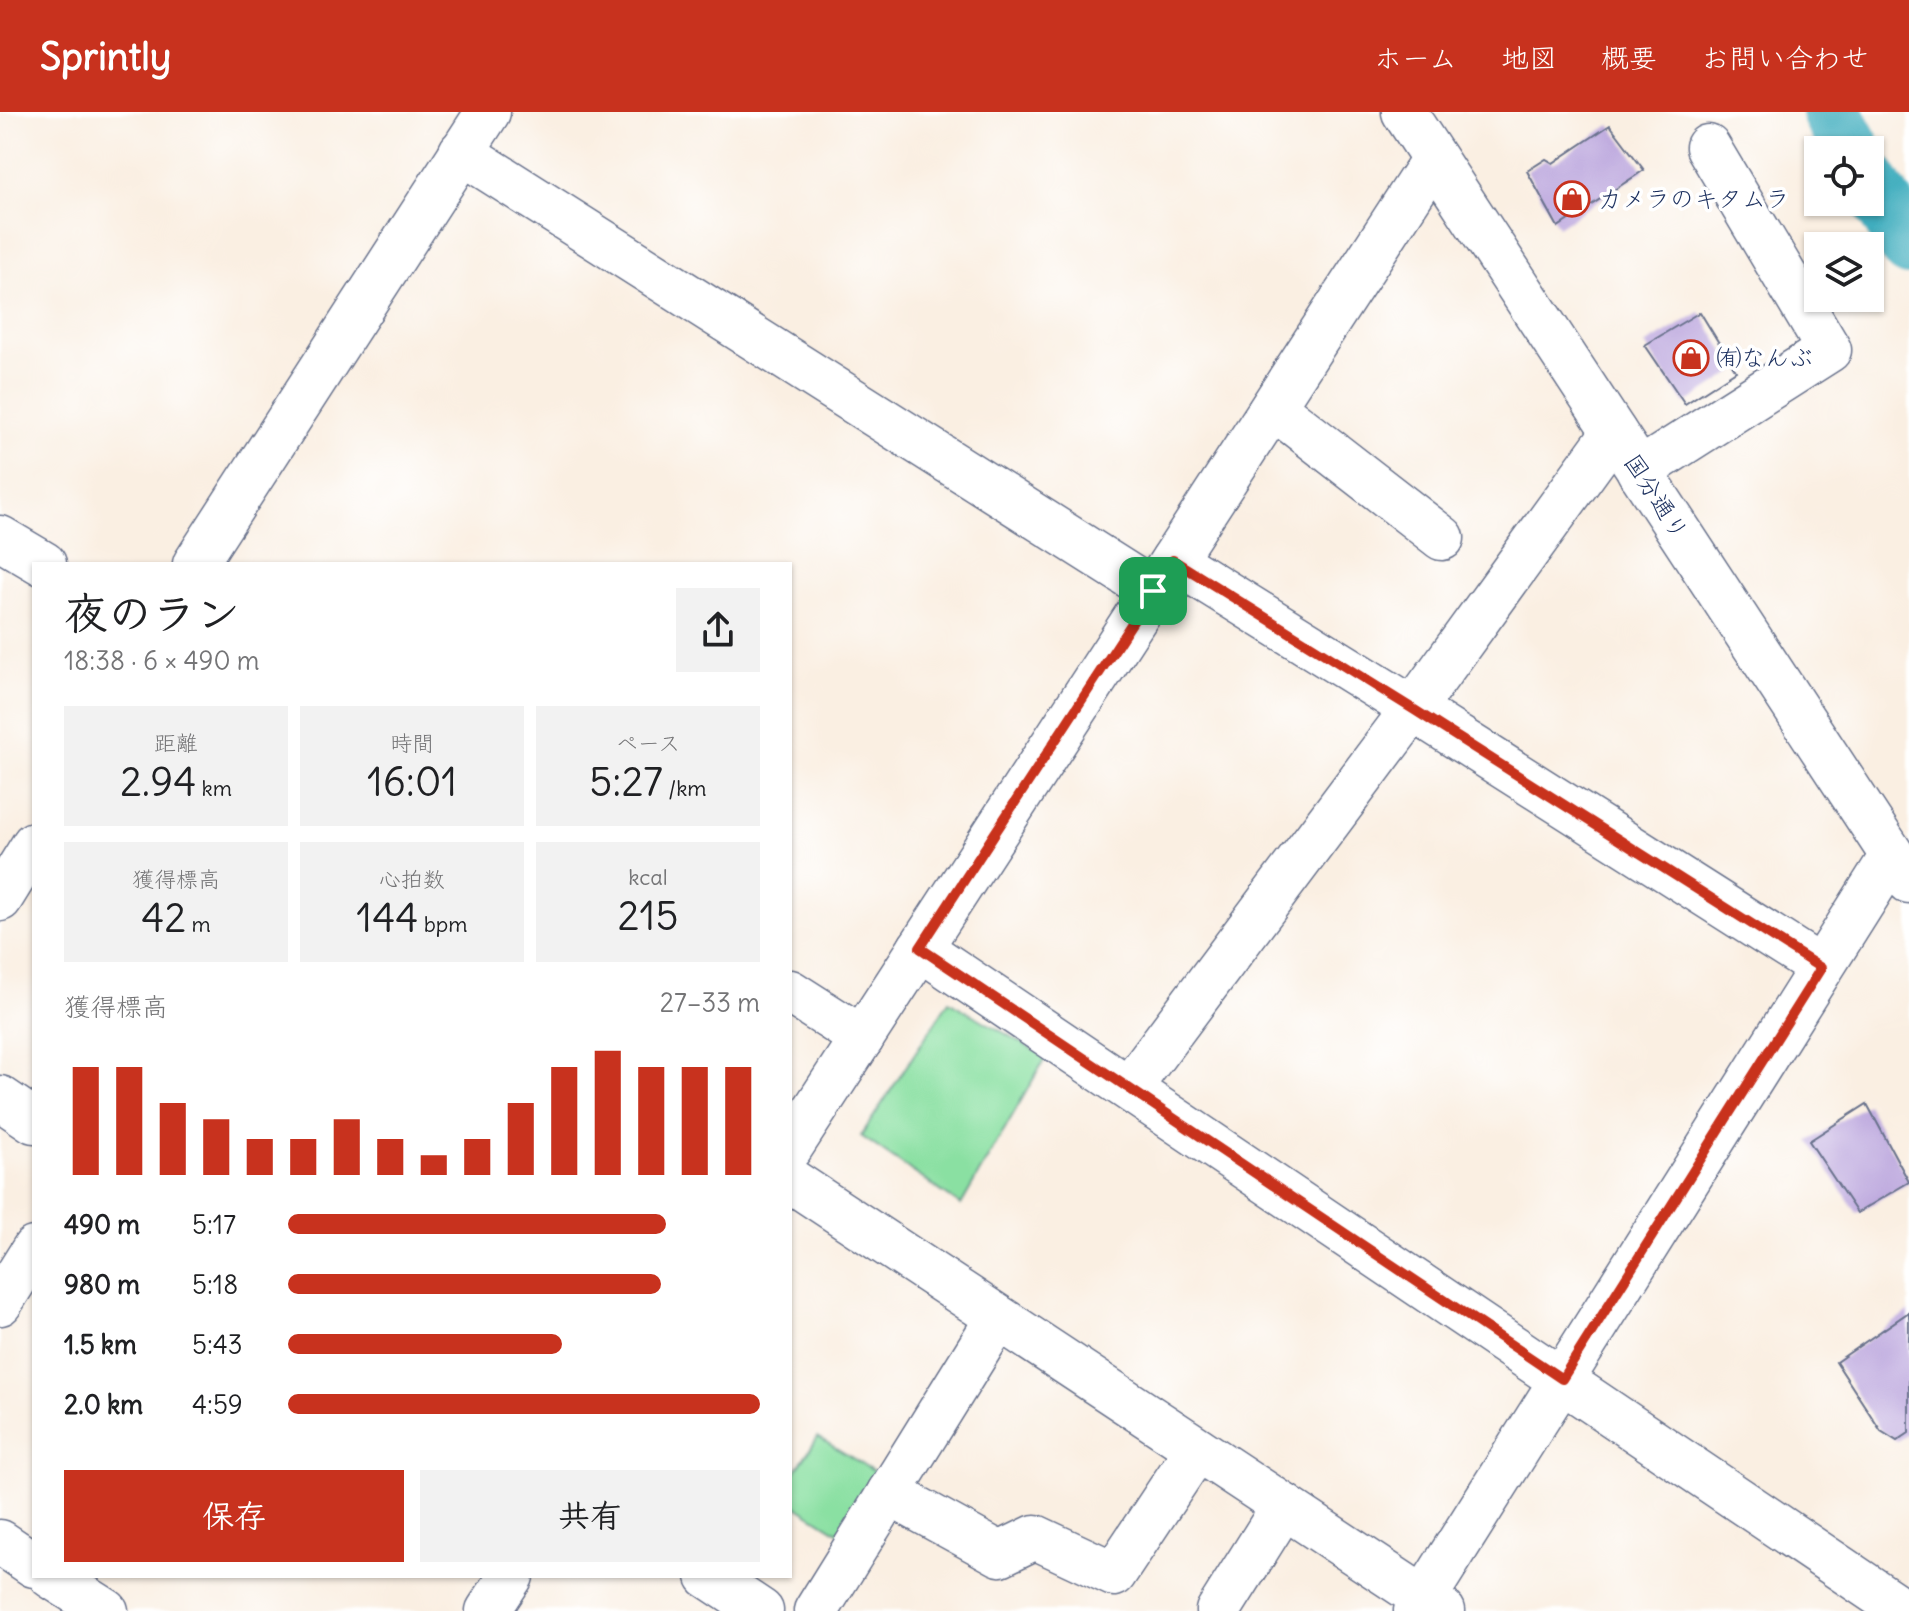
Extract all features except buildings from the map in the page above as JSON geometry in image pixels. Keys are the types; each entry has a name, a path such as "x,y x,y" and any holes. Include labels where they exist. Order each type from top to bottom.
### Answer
{"street":[{"path":"196,562 488,112"},
{"name":"国分通り","path":"1404,112 1901,868"},
{"path":"1639,471 1829,350 1708,147"},
{"path":"461,152 1163,575 1413,709 1821,968"},
{"path":"792,1145 1434,159"},
{"path":"1273,407 1442,538"},
{"path":"1129,1088 1413,709 1614,432"},
{"path":"0,538 41,562"},
{"path":"0,899 32,847"},
{"path":"792,1181 1284,1506 1428,1607 1562,1379 1821,968 1901,868"},
{"path":"920,948 1904,1611"},
{"path":"792,993 862,1038"},
{"path":"0,1098 32,1120"},
{"path":"0,1303 32,1252"},
{"path":"816,1611 998,1318"},
{"path":"889,1493 1000,1554 1035,1537 1114,1574 1197,1449"},
{"path":"1218,1611 1284,1506"},
{"path":"0,1542 32,1564"},
{"path":"488,1611 510,1578"},
{"path":"711,1578 761,1611"}],"green space":[{"path":"949,1001 1046,1057 961,1205 861,1136"},
{"path":"818,1437 885,1478 849,1539 792,1503 792,1476"}],"waterway":[{"path":"1831,112 1844,136"},
{"path":"1884,205 1909,246"}],"place":[{"name":"カメラのキタムラ","path":"1572,199"},
{"name":"㈲なんぶ","path":"1691,358"}],"route":[{"path":"1173,560 1821,968 1562,1379 920,948 1153,591 1173,560"}]}
